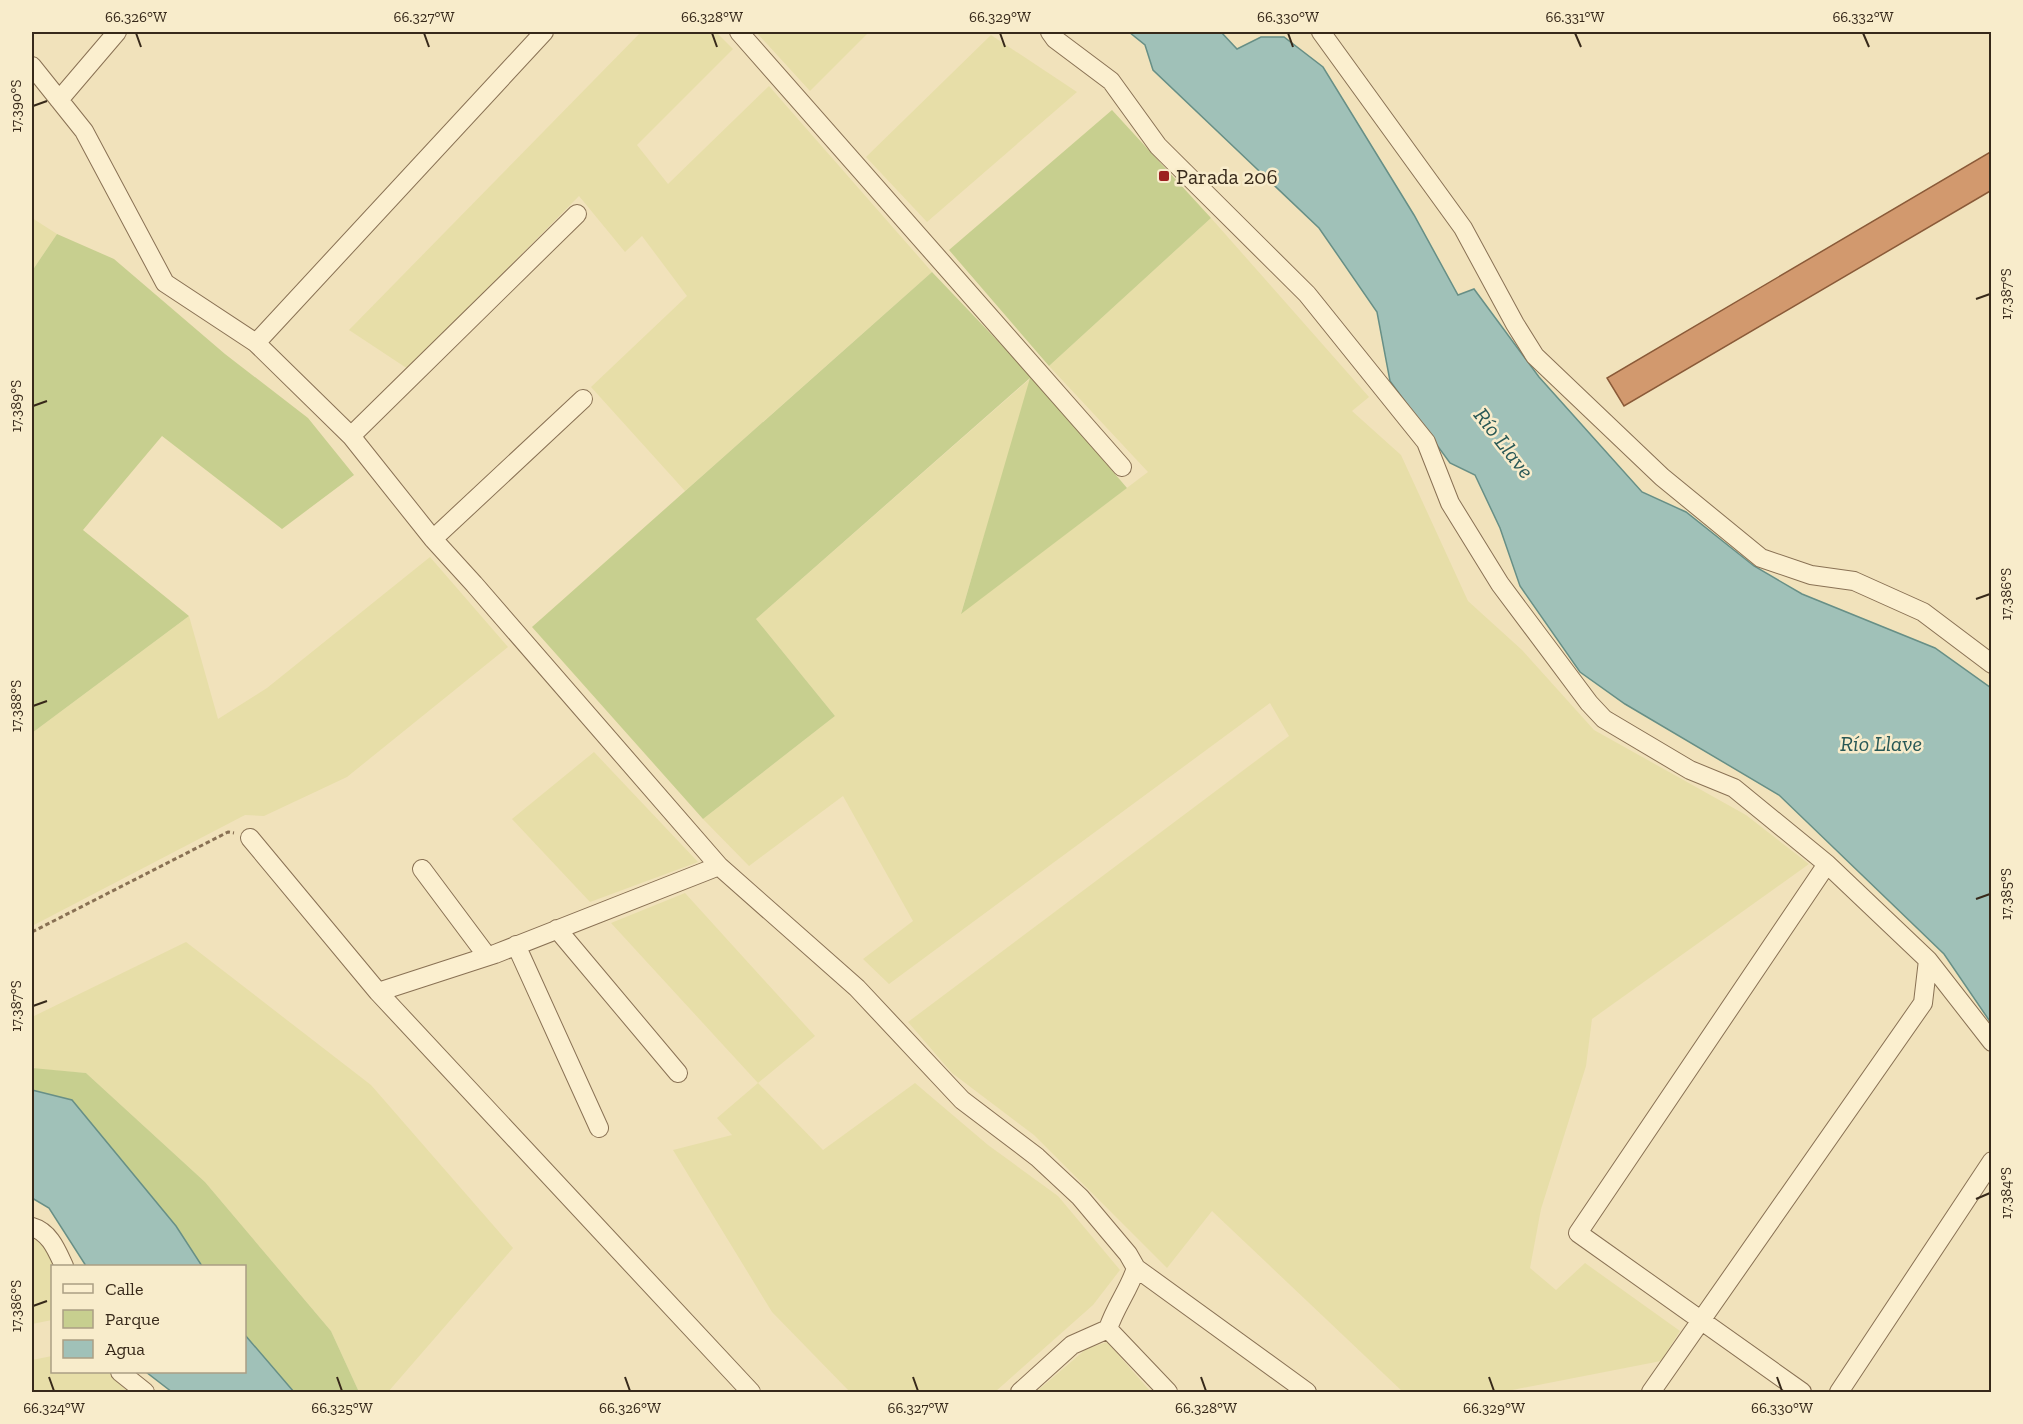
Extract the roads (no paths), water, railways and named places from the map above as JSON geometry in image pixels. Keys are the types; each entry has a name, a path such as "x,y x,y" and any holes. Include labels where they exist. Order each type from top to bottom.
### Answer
{"street":[{"path":"59,100 117,32"},
{"path":"256,343 544,32"},
{"path":"739,32 1122,467"},
{"path":"1050,32 1055,39 1112,81 1158,146 1307,294 1426,442 1450,503 1500,584 1589,703 1605,719 1690,770 1734,788 1827,864 1928,960 1992,1042"},
{"path":"1321,32 1463,228 1535,356 1662,477 1761,558 1811,575 1854,581 1923,612 1992,664"},
{"path":"32,66 84,131 165,283 256,343 351,436 433,539 719,866 857,988 962,1100 1038,1157 1080,1197 1128,1254 1136,1268 1307,1392"},
{"path":"351,436 577,214"},
{"path":"433,539 583,399"},
{"path":"250,838 378,992 751,1392"},
{"path":"1802,1392 1578,1233 1827,864"},
{"path":"378,992 487,956 719,866"},
{"path":"422,869 487,956"},
{"path":"557,929 678,1073"},
{"path":"516,945 599,1128"},
{"path":"1651,1392 1923,1003 1928,960"},
{"path":"1839,1392 1992,1161"},
{"path":"32,1227 39,1229 55,1245 64,1265"},
{"path":"1020,1392 1072,1345 1108,1329 1115,1309 1129,1287 1136,1268"},
{"path":"1108,1329 1168,1392"},
{"path":"122,1373 145,1392"}],"water":[{"name":"Río Llave","path":"1129,32 1221,32 1237,49 1261,37 1284,37 1323,67 1414,215 1458,295 1474,289 1539,377 1642,492 1686,512 1754,566 1802,594 1935,648 1991,688 1991,1023 1944,954 1779,795 1625,704 1580,672 1520,586 1500,528 1475,475 1450,463 1390,381 1377,312 1319,228 1153,70 1145,45"},
{"path":"32,1090 72,1100 176,1226 201,1265 85,1265 49,1208 32,1198"},
{"path":"246,1336 294,1392 172,1392 147,1373 246,1373"}],"place":[{"name":"Parada 206","path":"1164,176"}]}
